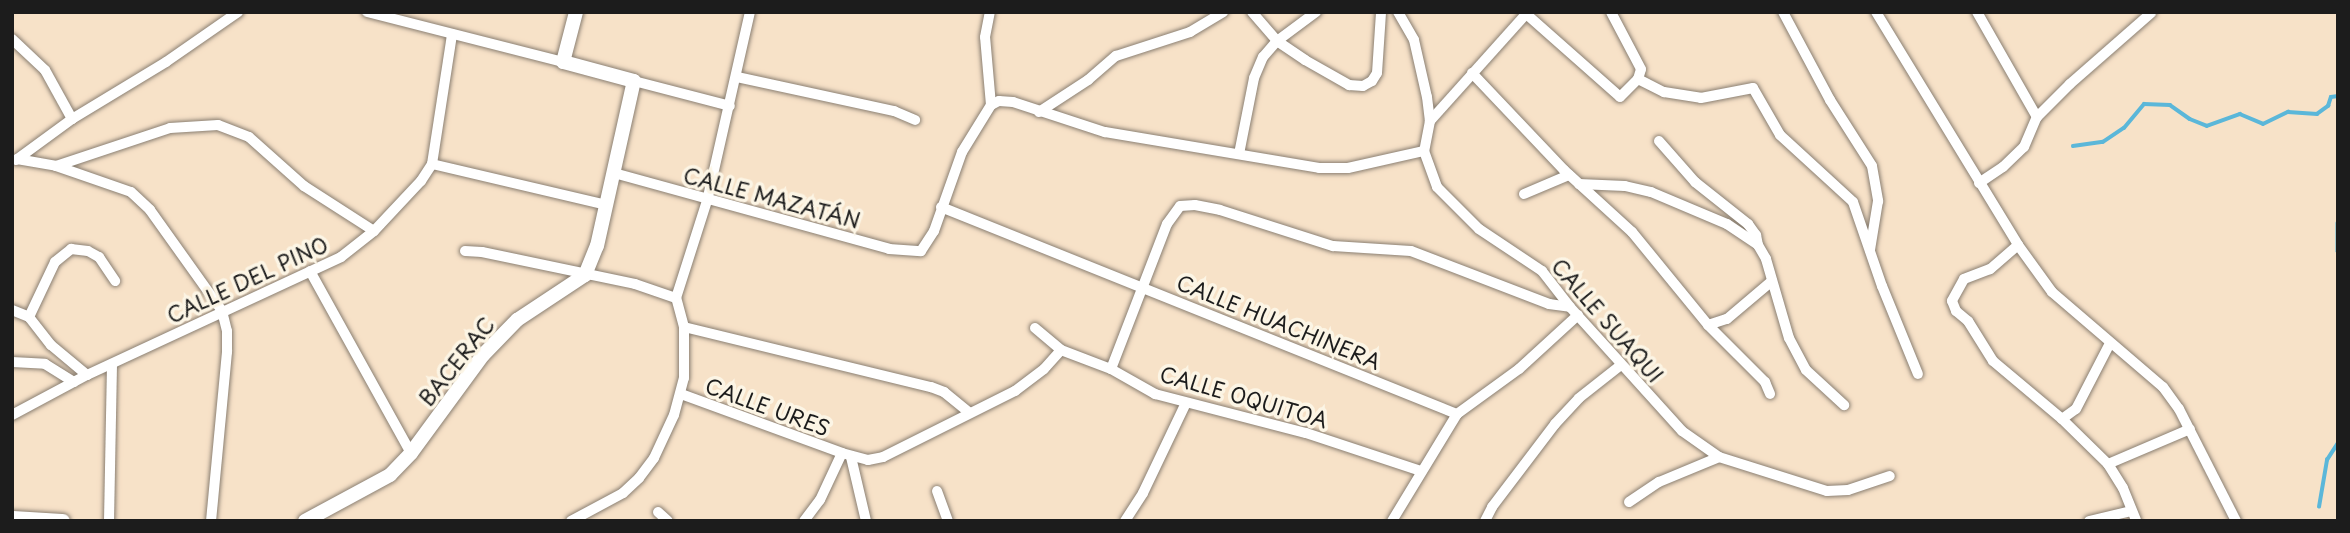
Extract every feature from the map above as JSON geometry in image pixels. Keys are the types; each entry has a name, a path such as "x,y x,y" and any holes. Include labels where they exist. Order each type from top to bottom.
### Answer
{"street":[{"path":"15,161 72,119 166,62 238,12"},
{"path":"367,12 730,106"},
{"path":"563,62 576,12"},
{"path":"571,521 623,493 639,478 654,458 681,394 684,378 684,327 676,298 707,201 750,12"},
{"path":"941,207 962,152 991,105 985,37 990,12"},
{"path":"1039,112 1088,80 1116,56 1190,32 1223,12"},
{"path":"1252,12 1277,41 1349,85 1363,86 1372,81 1377,73 1381,12"},
{"path":"1238,154 1254,78 1263,57 1277,41 1316,12"},
{"path":"991,105 1013,102 1105,132 1319,168 1348,168 1424,151 1430,121 1414,40 1398,12"},
{"path":"1430,121 1525,13 1614,94 1623,95 1638,79 1639,66 1611,12"},
{"path":"1783,12 1830,100 1872,166 1878,201 1870,250"},
{"path":"1876,12 2018,245 2052,292 2163,387 2190,429 2236,521"},
{"path":"1977,12 2037,117"},
{"path":"1979,183 2003,167 2024,147 2037,117 2151,13"},
{"path":"452,36 432,164 607,205"},
{"path":"12,39 45,70 72,119"},
{"path":"1472,74 1569,175 1632,232 1708,325 1765,382 1770,394"},
{"path":"737,76 894,111 915,120"},
{"path":"1638,79 1664,92 1701,98 1753,88 1780,135 1850,197 1918,374"},
{"path":"585,275 597,246 634,81"},
{"path":"56,166 170,128 218,125 249,138 304,186 374,231"},
{"path":"1659,141 1695,181 1748,224 1756,235 1766,259 1788,338 1806,370 1844,405"},
{"name":"CALLE SUAQUI","path":"1424,151 1437,187 1479,229 1542,271 1621,365 1682,431 1718,457 1827,491 1848,491 1891,476"},
{"path":"15,161 56,166 131,192 150,209 222,311 227,352 211,521"},
{"name":"CALLE DEL PINO","path":"12,415 87,375 341,257 374,231 432,164"},
{"name":"CALLE MAZATÁN","path":"614,173 707,201 889,248 921,251 929,244 941,207"},
{"path":"1524,194 1569,175"},
{"path":"1579,184 1625,186 1651,192 1727,224 1758,245"},
{"path":"1111,369 1167,224 1180,206 1195,205 1233,214 1334,246 1411,251 1574,311 1519,369 1457,414 1392,521"},
{"name":"CALLE HUACHINERA","path":"941,207 1457,414"},
{"path":"2018,245 1990,269 1964,279 1952,301 1956,311 1968,321 1993,360 2062,419 2108,464 2123,488 2133,516 2089,521"},
{"path":"29,317 55,262 71,249 88,251 99,257 115,281"},
{"path":"465,251 482,252 635,284 676,298"},
{"path":"310,271 411,453"},
{"name":"BACERAC","path":"305,521 390,475 411,453 491,346 517,320 585,275"},
{"path":"1708,325 1727,319 1772,281"},
{"path":"12,310 29,317 51,345 87,375"},
{"path":"684,327 931,387 944,392 970,413"},
{"name":"CALLE OQUITOA","path":"1035,328 1061,350 1111,369 1155,394 1306,433 1421,471"},
{"path":"2062,419 2076,409 2110,343"},
{"path":"846,455 868,460 883,457 1015,391 1044,369 1061,350"},
{"path":"12,362 45,364 74,382"},
{"path":"108,521 112,363"},
{"path":"1485,521 1492,507 1555,424 1579,398 1621,365"},
{"name":"CALLE URES","path":"681,394 846,455"},
{"path":"1125,521 1143,492 1186,403"},
{"path":"2108,464 2190,429"},
{"path":"804,521 820,500 846,455"},
{"path":"846,455 866,521"},
{"path":"1629,502 1659,482 1718,457"},
{"path":"937,491 948,521"},
{"path":"658,512 667,521"},
{"path":"12,518 63,521"}],"waterway":[{"path":"2073,146 2103,142 2124,128 2144,104 2170,105 2190,119 2207,126 2240,114 2263,124 2288,112 2317,114 2328,106 2331,97 2338,96"},
{"path":"2338,223 2338,251"},
{"path":"2319,507 2327,460 2338,443"}]}
